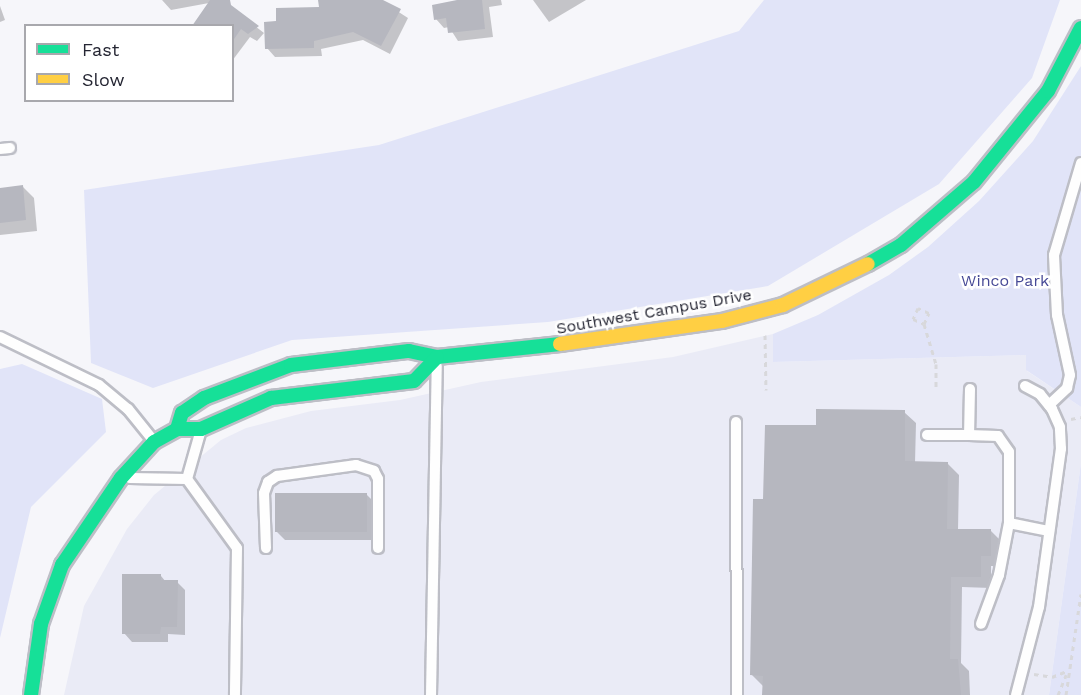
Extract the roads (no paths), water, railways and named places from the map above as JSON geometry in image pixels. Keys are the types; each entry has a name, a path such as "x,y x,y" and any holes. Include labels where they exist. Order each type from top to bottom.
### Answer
{"main road":[{"name":"Southwest Campus Drive","path":"177,429 182,413 204,398 291,365 409,351 437,357 639,335 765,310 829,286 866,267 930,223 1010,142 1048,91 1081,28"},
{"name":"Southwest Campus Drive","path":"32,695 41,624 62,565 121,477 154,442 177,429 201,429 270,398 414,381 437,357"}],"lane":[{"path":"1049,405 1067,388 1070,375 1057,315 1053,264 1060,227 1081,163"},
{"path":"0,337 99,385 128,409 154,442"},
{"path":"431,695 437,357"},
{"path":"1016,695 1039,607 1061,440 1049,405 1025,386"},
{"path":"969,435 970,389"},
{"path":"736,422 737,695"},
{"path":"187,479 201,429"},
{"path":"927,435 998,436 1009,452 1009,523 999,575 981,624"},
{"path":"266,548 264,493 268,482 277,476 356,465 374,471 378,480 378,548"},
{"path":"121,477 187,479"},
{"path":"187,479 237,548 235,695"},
{"path":"1009,523 1049,531"}],"park label":[{"name":"Winco Park","path":"1005,281"}]}
